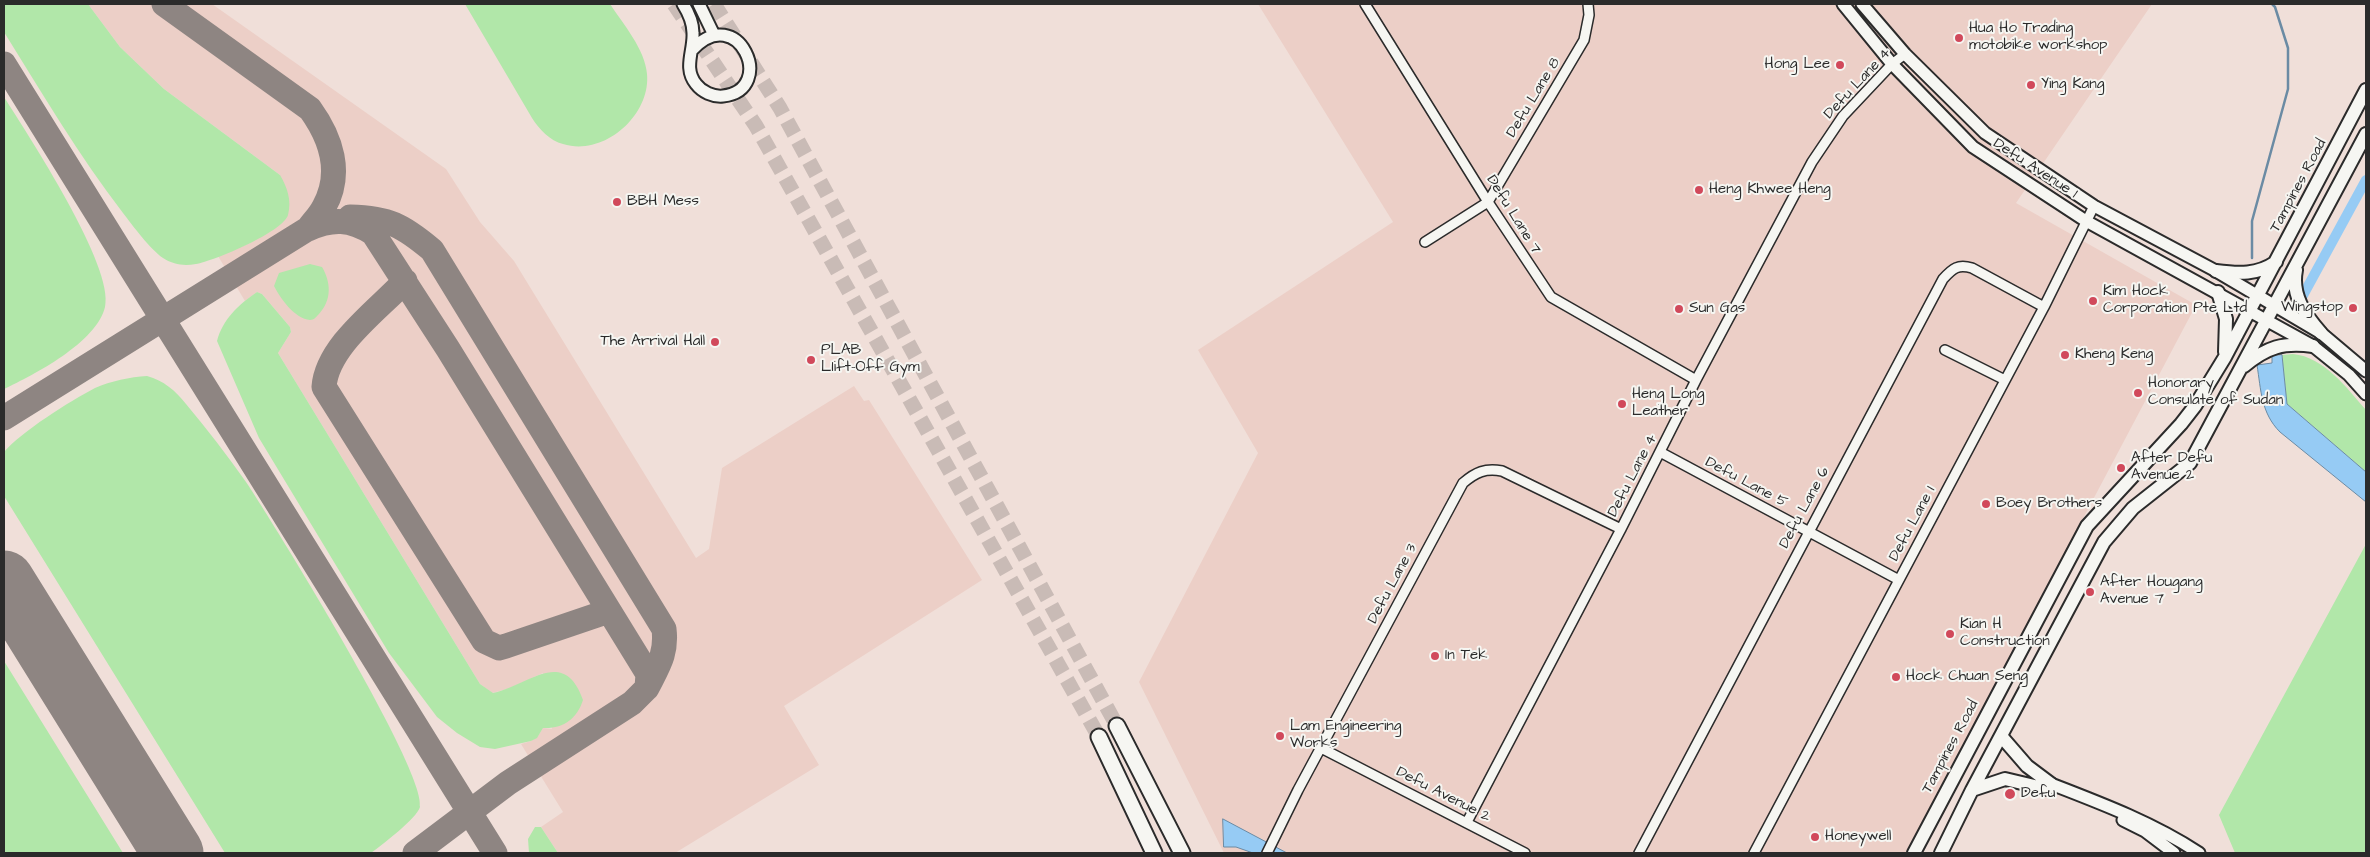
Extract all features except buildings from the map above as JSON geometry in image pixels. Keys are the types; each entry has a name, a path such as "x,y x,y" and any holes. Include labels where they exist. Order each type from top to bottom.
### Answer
{"highway":[{"path":"1117,726 1182,853"},
{"path":"1099,737 1154,853"}],"main road":[{"path":"683,4 693,30 689,69 697,86 714,95 724,96 739,89 744,84 750,71 749,55 745,47 731,36 714,34 702,39 692,50"},
{"path":"699,4 714,34"},
{"name":"Defu Avenue 1","path":"1843,4 1892,64 1973,147 2030,186 2086,220 2250,310"},
{"name":"Defu Avenue 1","path":"1862,4 1905,54 1985,133 2094,206 2258,295"},
{"name":"Tampines Road","path":"1914,853 2087,526 2181,424 2195,406 2225,357 2366,90"},
{"path":"1941,853 1972,790 2104,542 2132,508 2190,464 2366,134"},
{"path":"2216,271 2246,274 2266,269 2276,262"},
{"path":"2297,263 2294,281 2297,296 2306,316 2321,333 2366,371"},
{"path":"2218,292 2226,319 2225,357"},
{"path":"2258,295 2321,333"},
{"path":"2250,310 2313,346 2349,375 2366,394"},
{"path":"2240,370 2254,358 2279,345 2313,346"},
{"path":"2001,736 2027,766 2049,787 2130,823 2174,853"},
{"path":"1972,790 2005,779 2049,787 2127,813 2165,832 2199,853"}],"street":[{"name":"Defu Lane 7","path":"1365,4 1488,202 1551,297 1696,380"},
{"name":"Defu Lane 8","path":"1488,202 1584,40 1589,15 1588,4"},
{"name":"Defu Lane 4","path":"1467,822 1621,529 1696,380 1812,162 1843,116 1892,64 1905,54"},
{"path":"1425,242 1488,202"},
{"name":"Defu Lane 1","path":"1754,853 2044,306 2094,206"},
{"name":"Defu Lane 6","path":"1639,853 1943,279 1953,268 1962,265 1972,268 2044,306"},
{"path":"1945,350 2005,380"},
{"name":"Defu Lane 5","path":"1660,452 1898,580"},
{"name":"Defu Lane 3","path":"1267,853 1463,483 1472,475 1487,468 1502,471 1621,529"},
{"name":"Defu Avenue 2","path":"1321,748 1525,853"}],"shaded area":[{"path":"88,4 212,4 446,169 480,222 514,261 696,558 709,549 722,468 854,386 864,401 869,400 982,580 784,706 819,765 675,853 558,853 541,827 563,812 521,744 531,741 538,736 543,728 552,729 543,673 508,689 492,693 480,684 278,353 291,332 290,327 262,294 257,292 245,301 218,256 250,243 280,175 164,89 120,47"},
{"path":"1258,4 2152,4 2016,203 2196,305 1906,853 1224,853 1139,682 1258,453 1198,350 1393,222"}],"green space":[{"path":"4,4 88,4 120,47 164,89 280,175 287,189 289,199 288,215 283,222 247,245 205,262 183,265 175,264 163,258 142,237 107,191 47,101 4,32"},
{"path":"465,4 610,4 638,46 647,74 646,89 641,104 633,118 609,138 594,144 579,146 563,144 549,137 532,118"},
{"path":"4,97 49,170 84,233 105,288 105,307 100,320 77,345 47,366 4,389"},
{"path":"310,264 322,267 329,291 323,309 315,318 310,320 304,319 294,312 284,302 274,286 279,273"},
{"path":"257,292 262,294 290,327 291,332 278,353 480,684 493,693 544,673 556,672 566,675 575,684 583,700 577,713 568,722 557,727 543,728 537,738 531,741 495,749 480,747 457,733 437,717 389,653 259,438 217,341 227,319"},
{"path":"2282,355 2304,356 2325,367 2343,383 2366,410 2366,472 2287,404"},
{"path":"147,376 164,383 178,394 246,482 315,593 376,700 400,748 416,785 420,807 413,818 371,853 225,853 4,496 4,452 22,435 95,388 107,383"},
{"path":"2366,544 2366,853 2235,853 2219,815"},
{"path":"4,661 123,853 4,853"},
{"path":"535,827 541,827 558,853 529,853 528,839"}],"water":[{"path":"2282,355 2287,404 2366,472 2366,502 2280,432 2269,417 2263,401 2257,365 2272,363 2272,356"},
{"path":"1223,819 1287,853 1253,853 1236,847 1224,847"}],"waterway":[{"path":"2252,258 2252,221 2288,89 2288,48 2275,7 2272,4"},
{"path":"2301,299 2366,180"}],"taxiway":[{"path":"164,4 310,109 329,144 332,156 333,181 324,207 308,229"},
{"path":"4,64 495,853"},
{"path":"350,217 385,221 412,234 432,250 664,629 663,653 647,688"},
{"path":"4,418 322,220"},
{"path":"308,229 325,223 341,222 357,225 373,233 448,349 648,674 647,688 632,703 508,783 415,853"},
{"path":"405,281 368,316 344,343 334,357 327,372 324,387 484,641 499,648 609,611"}],"runway":[{"path":"4,581 173,853"}],"tunnel":[{"path":"674,4 756,126 1099,737"},
{"path":"714,4 780,108 1117,726"}],"place":[{"name":"Hua Ho Trading motobike workshop","path":"1959,38"},
{"name":"Hong Lee","path":"1840,65"},
{"name":"Ying Kang","path":"2031,85"},
{"name":"Heng Khwee Heng","path":"1699,190"},
{"name":"BBH Mess","path":"617,202"},
{"name":"Kim Hock Corporation Pte Ltd","path":"2093,301"},
{"name":"Wingstop","path":"2353,308"},
{"name":"Sun Gas","path":"1679,309"},
{"name":"The Arrival Hall","path":"715,342"},
{"name":"Kheng Keng","path":"2065,355"},
{"name":"PLAB LIift-Off Gym","path":"811,360"},
{"name":"Honorary Consulate of Sudan","path":"2138,393"},
{"name":"Heng Long Leather","path":"1622,404"},
{"name":"After Defu Avenue 2","path":"2121,468"},
{"name":"Boey Brothers","path":"1986,504"},
{"name":"After Hougang Avenue 7","path":"2090,592"},
{"name":"Kian H Construction","path":"1950,634"},
{"name":"In Tek","path":"1435,656"},
{"name":"Hock Chuan Seng","path":"1896,677"},
{"name":"Lam Engineering Works","path":"1280,736"},
{"name":"Defu","path":"2010,794"},
{"name":"Honeywell","path":"1815,837"}]}
